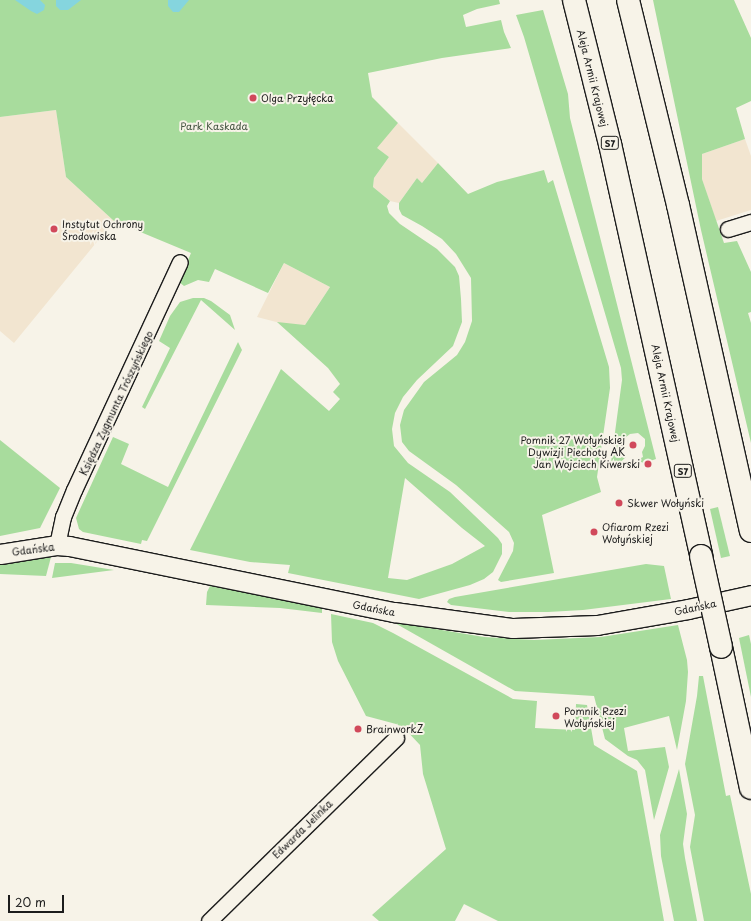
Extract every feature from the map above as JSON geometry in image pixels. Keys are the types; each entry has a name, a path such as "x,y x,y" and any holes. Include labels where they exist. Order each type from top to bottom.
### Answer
{"highway":[{"name":"Aleja Armii Krajowej","path":"574,0 613,159 751,788"},
{"path":"628,1 678,205 751,531"}],"street":[{"path":"728,229 751,222"},
{"name":"Księdza Zygmunta Trószyńskiego","path":"57,545 63,517 180,262"},
{"name":"Gdańska","path":"0,554 57,545 128,557 394,612 513,628 597,625 688,609 751,595"},
{"name":"Edwarda Jelinka","path":"209,921 396,738"}],"shaded area":[{"name":"Instytut Ochrony Środowiska","path":"56,110 66,177 114,221 14,343 0,331 0,117"},
{"path":"398,123 438,163 422,183 417,178 399,203 390,201 373,187 374,178 389,157 376,148"},
{"path":"745,139 751,156 751,210 716,221 702,179 702,154"},
{"path":"284,263 330,287 305,325 284,324 257,317"}],"green space":[{"name":"Park Kaskada","path":"0,0 499,0 500,4 477,9 463,15 466,27 501,20 504,32 511,48 442,58 368,73 372,97 398,123 377,148 389,157 374,178 373,187 390,201 387,206 389,213 400,224 437,249 455,267 459,276 461,299 462,322 453,346 417,380 403,397 395,413 392,429 394,446 408,463 450,492 498,538 502,544 502,554 493,572 484,579 470,585 419,599 288,573 290,565 250,562 190,550 281,369 329,411 340,399 333,392 340,384 328,368 277,322 305,325 330,287 284,263 268,293 215,269 209,282 198,280 184,286 179,282 191,253 114,221 66,177 56,110 0,117","holes":["405,478 485,546 452,564 407,580 388,578"]},
{"path":"653,0 734,0 751,38 751,101 736,108 745,139 702,154 702,179 724,243 737,241 751,272 751,312 748,313 751,323 751,443 701,230"},
{"path":"543,10 568,94 570,118 656,459 644,463 641,462 645,439 638,433 630,434 626,437 623,443 621,452 626,457 613,469 611,462 622,380 621,368 524,37 516,15"},
{"path":"438,163 468,194 497,182 544,170 548,183 553,180 609,367 610,388 597,477 601,492 542,515 554,573 501,582 498,580 513,551 514,543 509,532 456,485 409,451 402,442 400,425 404,410 424,382 457,355 465,342 472,321 471,278 456,254 442,239 402,215 399,209 399,203 417,178 422,183"},
{"path":"193,298 204,298 211,301 230,315 235,330 201,300 145,409 142,407 170,348 159,341 170,316 180,302"},
{"path":"238,342 242,350 147,541 142,540 141,544 83,532 79,529 76,518 113,437 129,444 121,464 168,487"},
{"path":"0,440 60,488 40,528 0,536"},
{"path":"718,507 730,556 721,558 710,509"},
{"path":"51,557 46,576 0,574 0,564 2,563"},
{"path":"55,563 71,563 114,570 52,578"},
{"path":"646,564 664,566 671,599 583,610 548,612 509,612 451,605 447,602 449,599 455,597"},
{"path":"210,586 319,606 322,608 322,613 280,608 206,605 207,592"},
{"path":"331,614 373,623 513,699 537,701 535,728 575,730 576,704 587,705 594,745 637,771 664,921 498,921 464,904 455,921 379,921 372,915 446,849 423,774 420,745 404,728 396,724 366,716 338,661 332,642"},
{"path":"393,622 484,637 534,640 601,637 678,625 687,660 688,672 686,701 677,750 669,716 624,728 628,751 665,747 669,767 654,820 645,770 637,760 628,756 605,739 594,696 515,691"},
{"path":"749,635 751,644 751,697 739,638"},
{"path":"699,676 703,676 726,796 730,795 751,894 751,921 704,921 690,847 695,815 685,764"},
{"path":"679,769 687,814 683,844 697,921 674,921 661,856 660,835"}],"water":[{"path":"15,0 40,0 45,5 44,10 37,14"},
{"path":"56,0 81,0 68,10 60,10 56,6"},
{"path":"168,0 189,0 179,12 173,12 168,6"}],"place":[{"name":"Olga Przyłęcka","path":"253,98"},
{"name":"Instytut Ochrony Środowiska","path":"54,229"},
{"name":"Pomnik 27 Wołyńskiej Dywizji Piechoty AK","path":"633,445"},
{"name":"Jan Wojciech Kiwerski","path":"648,464"},
{"name":"Skwer Wołyński","path":"619,503"},
{"name":"Ofiarom Rzezi Wołyńskiej","path":"594,532"},
{"name":"Pomnik Rzezi Wołyńskiej","path":"556,716"},
{"name":"BrainworkZ","path":"358,729"}]}
